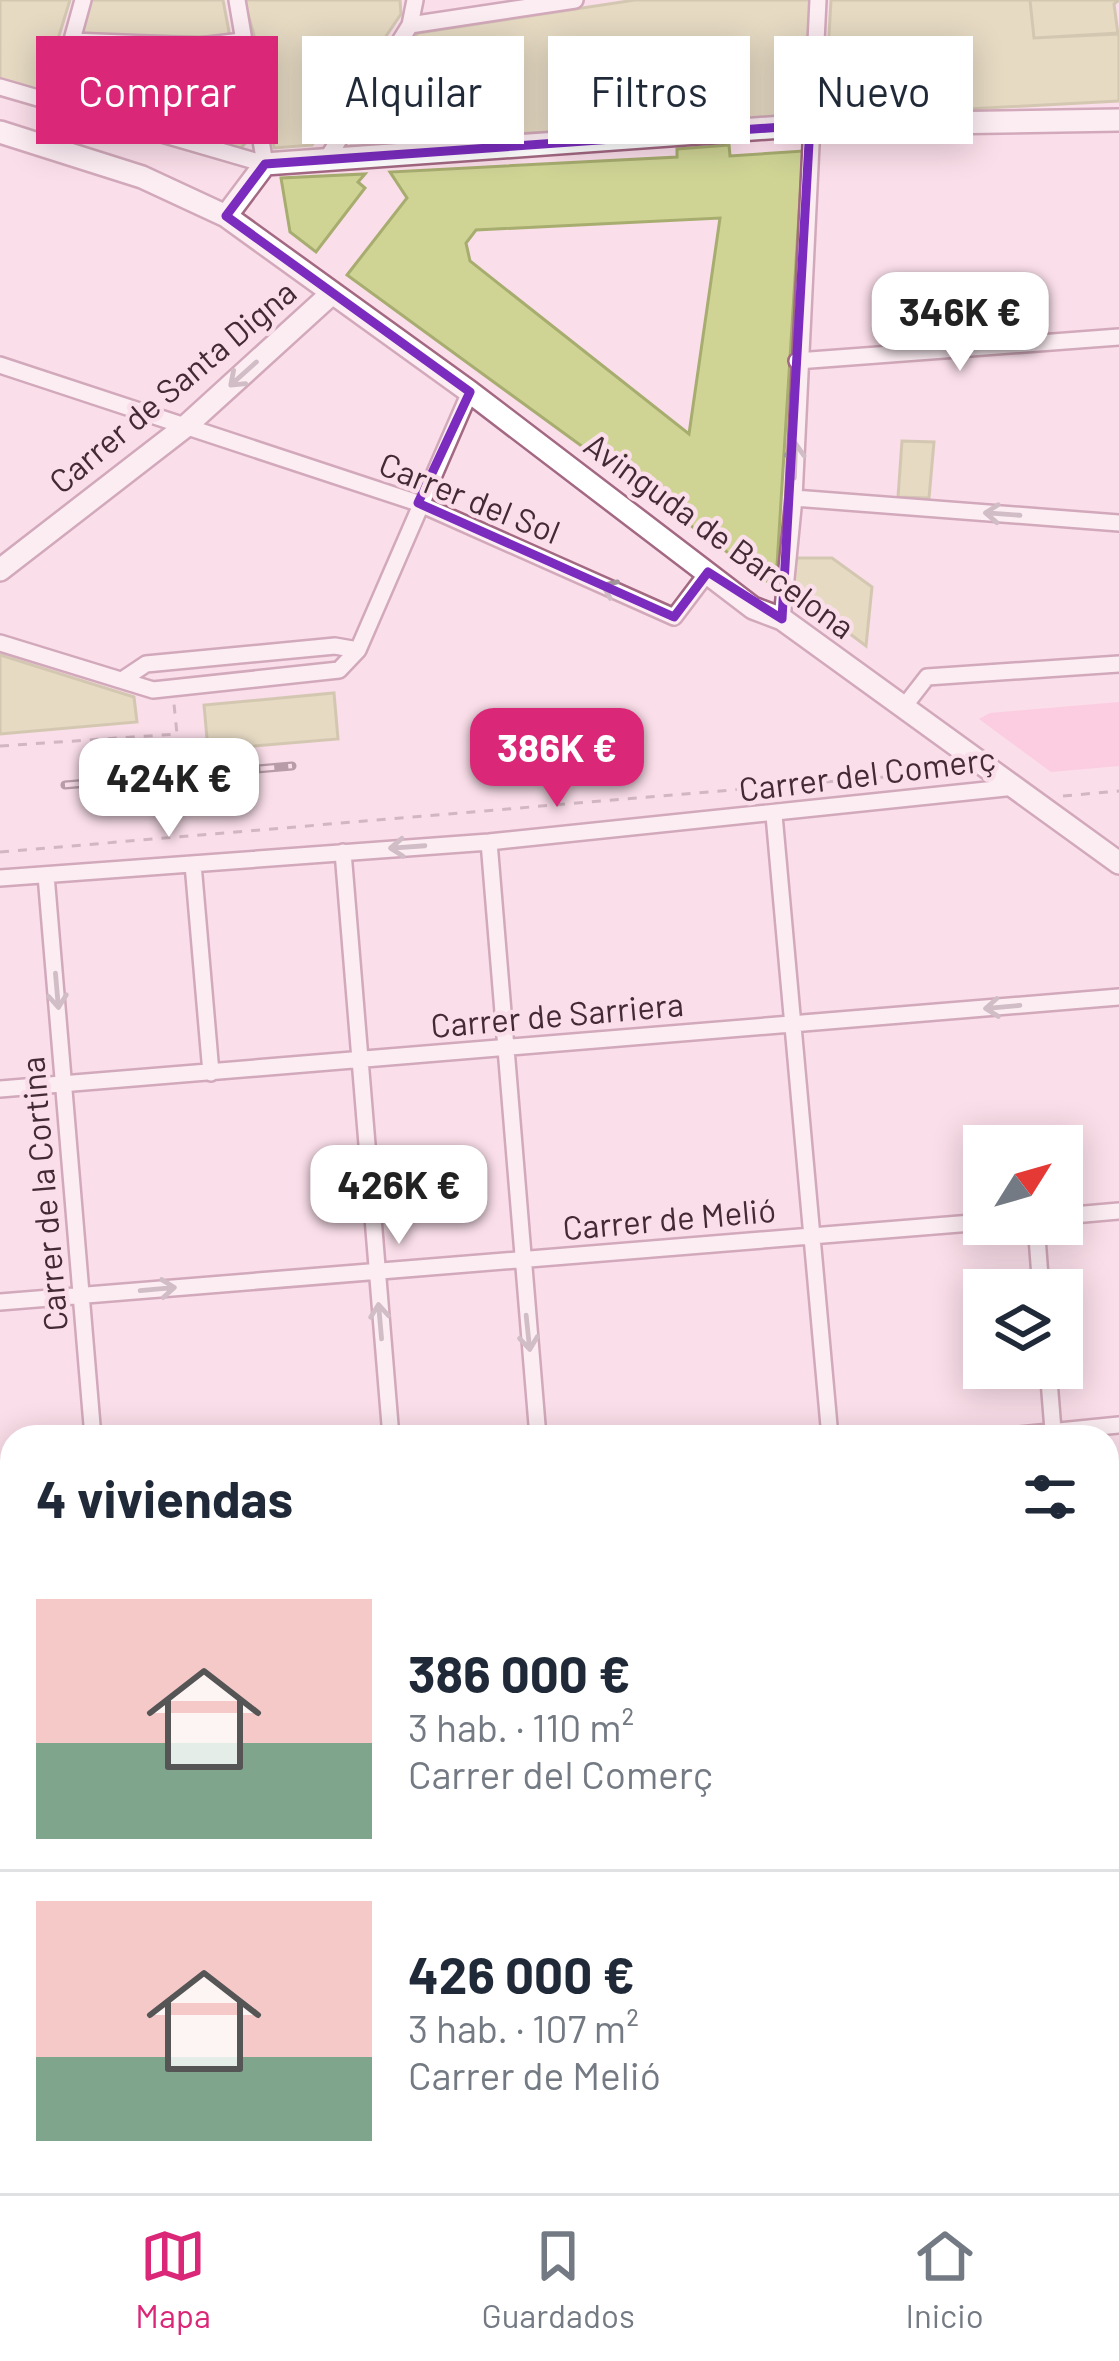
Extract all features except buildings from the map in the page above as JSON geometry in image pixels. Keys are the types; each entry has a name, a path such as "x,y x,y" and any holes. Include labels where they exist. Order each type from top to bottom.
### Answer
{"street":[{"path":"73,36 83,0"},
{"path":"237,0 241,36"},
{"path":"325,162 410,25 416,0"},
{"path":"410,25 575,0"},
{"path":"816,36 818,0"},
{"path":"0,88 36,98"},
{"path":"973,122 1119,119"},
{"path":"196,144 265,164 774,128"},
{"name":"Avinguda de Barcelona","path":"0,132 142,177 226,216 470,392 753,608 782,619 1119,863"},
{"path":"226,216 265,164 261,144"},
{"path":"782,619 794,498 809,144"},
{"name":"Carrer de Santa Digna","path":"0,570 186,426 330,295"},
{"path":"797,361 1119,337"},
{"name":"Carrer del Sol","path":"0,365 418,503 674,617 708,572"},
{"path":"0,643 153,690 339,670 358,650 470,392"},
{"path":"794,498 1119,523"},
{"path":"125,678 146,664 335,646 358,650"},
{"path":"903,707 927,677 1119,664"},
{"name":"Carrer del Comerç","path":"0,878 489,842 1023,793"},
{"path":"774,815 829,1425"},
{"path":"489,842 537,1425"},
{"path":"343,852 390,1425"},
{"path":"193,863 211,1073"},
{"name":"Carrer de la Cortina","path":"46,874 92,1425"},
{"name":"Carrer de Sarriera","path":"0,1089 1119,997"},
{"path":"1083,1214 1119,1211"},
{"name":"Carrer de Melió","path":"0,1301 963,1224"},
{"path":"1050,1389 1053,1425"}],"path":[{"path":"0,746 177,734 174,702"},
{"name":"Carrer del Comerç","path":"0,852 967,770"},
{"path":"1023,793 1119,790"}],"highlighted area":[{"path":"810,125 782,619 708,572 674,617 418,503 470,392 226,216 265,164"}],"shaded area":[{"path":"1119,702 1119,766 1051,772 979,719 990,713"}],"railway":[{"path":"65,785 292,766"}]}
